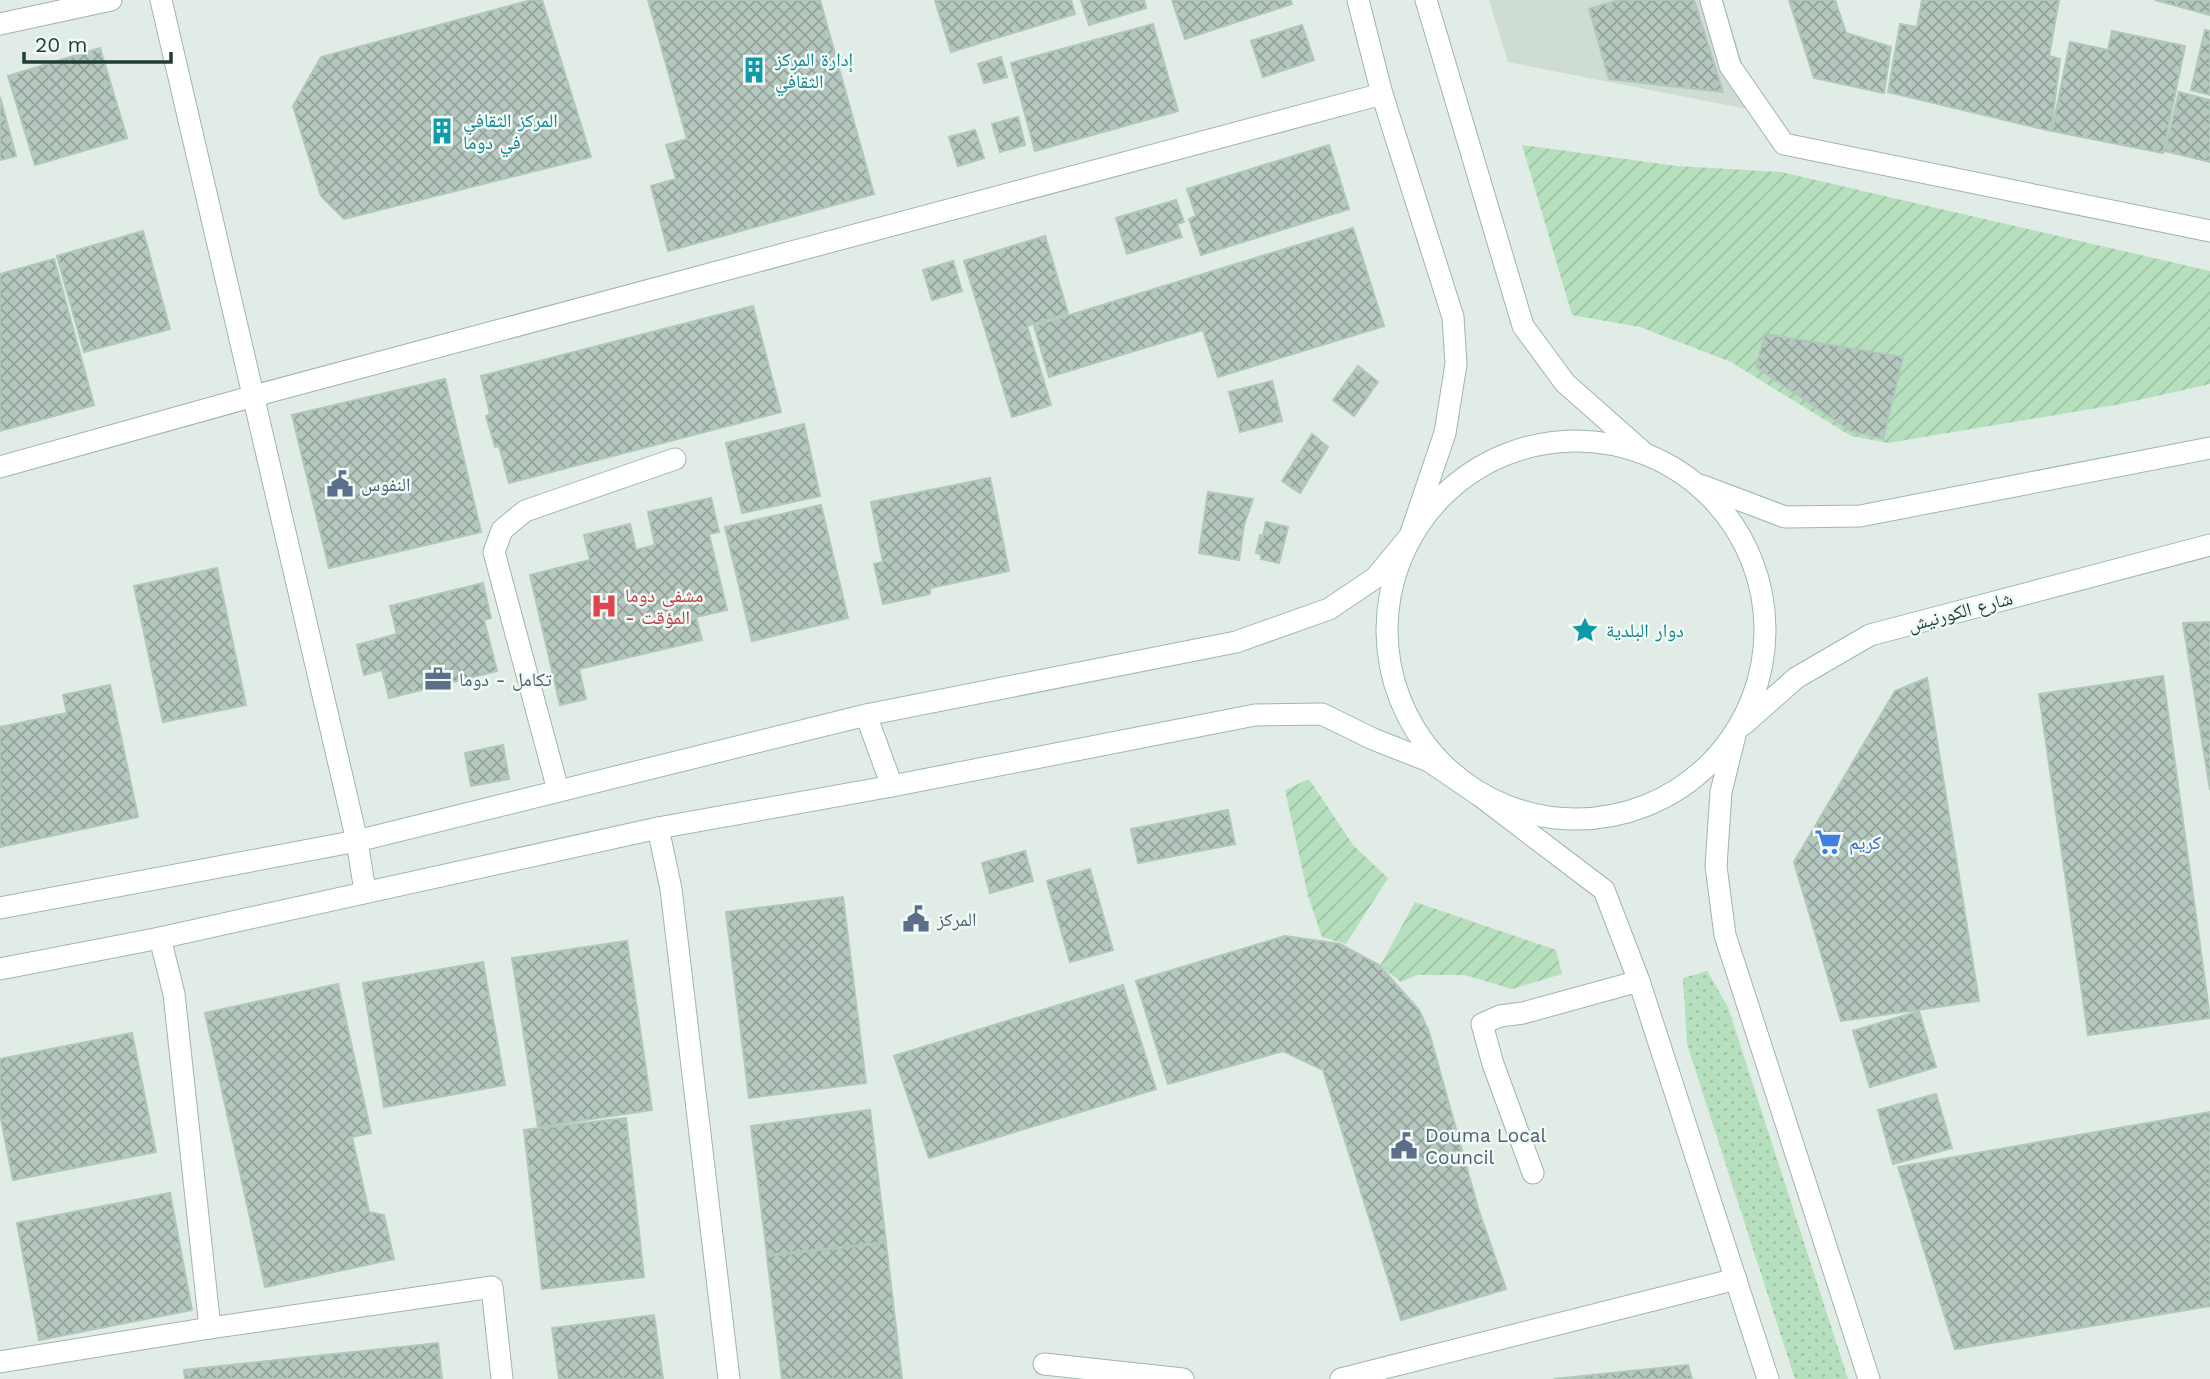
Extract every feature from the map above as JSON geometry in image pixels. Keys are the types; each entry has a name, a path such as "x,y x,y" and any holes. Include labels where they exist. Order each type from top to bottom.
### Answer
{"street":[{"path":"0,24 111,0"},
{"path":"161,0 356,841 365,891"},
{"path":"1358,0 1382,94 1453,317 1456,364 1445,433 1390,592 1387,650 1403,707 1434,757 1479,795 1534,816 1592,820 1649,806 1699,775 1736,731"},
{"path":"1426,0 1523,326 1565,383 1643,452 1699,485 1785,517 1860,516 2210,448"},
{"path":"1711,0 1730,66 1784,144 2210,231"},
{"path":"0,467 254,396 1382,94"},
{"path":"0,908 356,841 866,715 1248,638 1329,609 1374,578 1443,494 1486,462 1538,443 1592,440 1643,452"},
{"path":"558,790 494,552 502,530 525,511 675,459"},
{"path":"1699,485 1734,525 1757,574 1765,628 1759,682 1736,731 1721,792 1716,866 1725,935 1869,1379"},
{"name":"شارع الكورنيش","path":"1736,731 1796,678 1870,635 2210,545"},
{"path":"0,969 160,938 658,828 892,786 1255,715 1322,714 1429,761 1479,795 1605,890 1639,981 1768,1379"},
{"path":"866,715 892,786"},
{"path":"658,828 671,889 729,1379"},
{"path":"160,938 174,994 210,1328"},
{"path":"1533,1172 1493,1064 1482,1024 1500,1016 1523,1013 1639,981"},
{"path":"1341,1379 1735,1279"},
{"path":"0,1362 492,1287 502,1379"},
{"path":"1044,1364 1183,1379"}],"shaded area":[{"path":"1489,0 1723,0 1757,111 1508,62"}],"green space":[{"path":"1522,145 1677,166 1781,172 2210,271 2210,384 2121,404 1888,443 1851,436 1731,362 1640,327 1572,315"},
{"path":"1309,779 1353,845 1388,878 1346,944 1322,937 1308,896 1285,790"},
{"path":"1415,902 1556,950 1562,974 1512,989 1465,975 1417,975 1401,982 1380,966"},
{"path":"1707,971 1728,1007 1848,1379 1795,1379 1687,1044 1683,978"}],"building":[{"name":"المركز الثقافي في دوما","path":"531,0 542,0 591,157 344,219 321,196 293,106 321,57"},
{"name":"إدارة المركز الثقافي","path":"648,0 820,0 874,194 668,251 651,186 676,179 666,145 687,139"},
{"path":"935,0 1071,0 1075,14 951,52"},
{"path":"1081,0 1144,0 1146,8 1089,25"},
{"path":"1172,0 1290,0 1292,4 1185,39"},
{"path":"1618,0 1694,0 1723,92 1609,79 1589,9"},
{"path":"1789,0 1835,0 1846,33 1891,47 1884,93 1814,78"},
{"path":"1922,0 2059,0 2049,56 2060,59 2051,131 1888,92 1900,24 1917,27"},
{"path":"2155,0 2210,0 2210,15"},
{"path":"1153,24 1178,111 1035,151 1011,63"},
{"path":"1302,25 1314,60 1263,77 1251,41"},
{"path":"2205,30 2210,31 2210,95 2191,90"},
{"path":"2112,31 2185,46 2163,153 2052,131 2070,42 2108,50"},
{"path":"100,48 127,138 35,165 8,76"},
{"path":"1001,57 1007,77 984,83 978,64"},
{"path":"2179,92 2210,100 2210,162 2165,151"},
{"path":"0,97 16,156 0,160"},
{"path":"1018,117 1025,145 1000,152 992,124"},
{"path":"975,130 984,158 958,166 949,137"},
{"path":"1329,145 1349,209 1201,255 1189,219 1196,216 1187,189"},
{"path":"1176,200 1184,222 1177,224 1182,237 1127,254 1116,218"},
{"path":"1353,228 1384,326 1218,377 1203,330 1049,377 1034,326"},
{"path":"143,231 170,329 84,352 57,256"},
{"path":"1045,236 1068,313 1027,326 1051,405 1012,417 964,261"},
{"path":"54,259 94,405 0,431 0,274"},
{"path":"953,261 962,291 932,300 923,270"},
{"path":"753,306 781,412 509,483 499,446 495,447 486,416 490,414 481,376"},
{"path":"1765,334 1903,357 1883,439 1851,431 1756,367"},
{"path":"1358,366 1378,382 1354,416 1333,400"},
{"path":"445,379 481,532 329,568 292,415"},
{"path":"1272,381 1282,421 1240,432 1229,392"},
{"path":"804,424 820,496 742,513 726,443"},
{"path":"1312,434 1328,447 1300,493 1282,481"},
{"path":"990,478 1009,571 930,588 930,594 883,604 874,564 883,562 871,502"},
{"path":"1208,492 1253,499 1244,525 1239,560 1199,553"},
{"path":"711,498 719,532 709,534 727,610 696,617 702,640 579,669 586,699 560,705 530,575 590,560 584,535 630,524 636,550 655,545 648,512"},
{"path":"821,505 848,618 752,641 725,527"},
{"path":"1266,522 1288,527 1279,563 1261,559 1261,554 1256,553"},
{"path":"217,568 246,705 163,722 134,586"},
{"path":"483,583 491,618 484,620 497,671 389,698 382,670 364,675 357,645 397,634 390,606"},
{"path":"2210,622 2210,790 2183,623"},
{"path":"2163,676 2210,1018 2088,1035 2039,694"},
{"path":"1927,678 1979,1001 1841,1021 1794,862 1895,691"},
{"path":"110,685 138,817 0,847 0,727 67,713 63,695"},
{"path":"503,745 509,779 471,786 465,753"},
{"path":"1228,810 1235,844 1138,863 1131,829"},
{"path":"1025,851 1033,881 990,893 982,863"},
{"path":"1090,869 1113,950 1070,962 1047,881"},
{"path":"843,897 866,1083 749,1098 726,912"},
{"name":"Douma Local Council","path":"1285,936 1340,944 1379,965 1419,1010 1429,1032 1478,1208 1506,1289 1401,1320 1323,1070 1283,1051 1168,1084 1136,981"},
{"path":"627,941 652,1110 538,1127 512,958"},
{"path":"483,962 505,1085 384,1107 363,983"},
{"path":"338,984 371,1133 352,1137 369,1212 384,1215 394,1259 265,1287 205,1013"},
{"path":"1123,985 1156,1089 929,1158 894,1056"},
{"path":"1919,1011 1936,1067 1870,1087 1853,1031"},
{"path":"132,1033 156,1152 13,1180 0,1114 0,1059"},
{"path":"1936,1094 1952,1148 1893,1164 1878,1110"},
{"path":"870,1110 886,1242 767,1255 751,1126"},
{"path":"2210,1112 2210,1306 1955,1349 1898,1167"},
{"path":"626,1118 644,1277 542,1289 524,1130"},
{"path":"170,1193 192,1310 39,1340 17,1223"},
{"path":"886,1243 902,1379 782,1379 767,1256"},
{"path":"654,1315 663,1379 559,1379 552,1328"},
{"path":"438,1343 442,1379 185,1379 184,1370"},
{"path":"1688,1365 1692,1379 1554,1379"}],"place":[{"name":"إدارة المركز الثقافي","path":"754,70"},
{"name":"المركز الثقافي في دوما","path":"442,131"},
{"name":"النفوس","path":"340,484"},
{"name":"مشفى دوما - المؤقت","path":"604,606"},
{"name":"دوار البلدية","path":"1585,630"},
{"name":"تكامل - دوما","path":"438,679"},
{"name":"كريم","path":"1828,842"},
{"name":"المركز","path":"916,919"},
{"name":"Douma Local Council","path":"1404,1146"}]}
